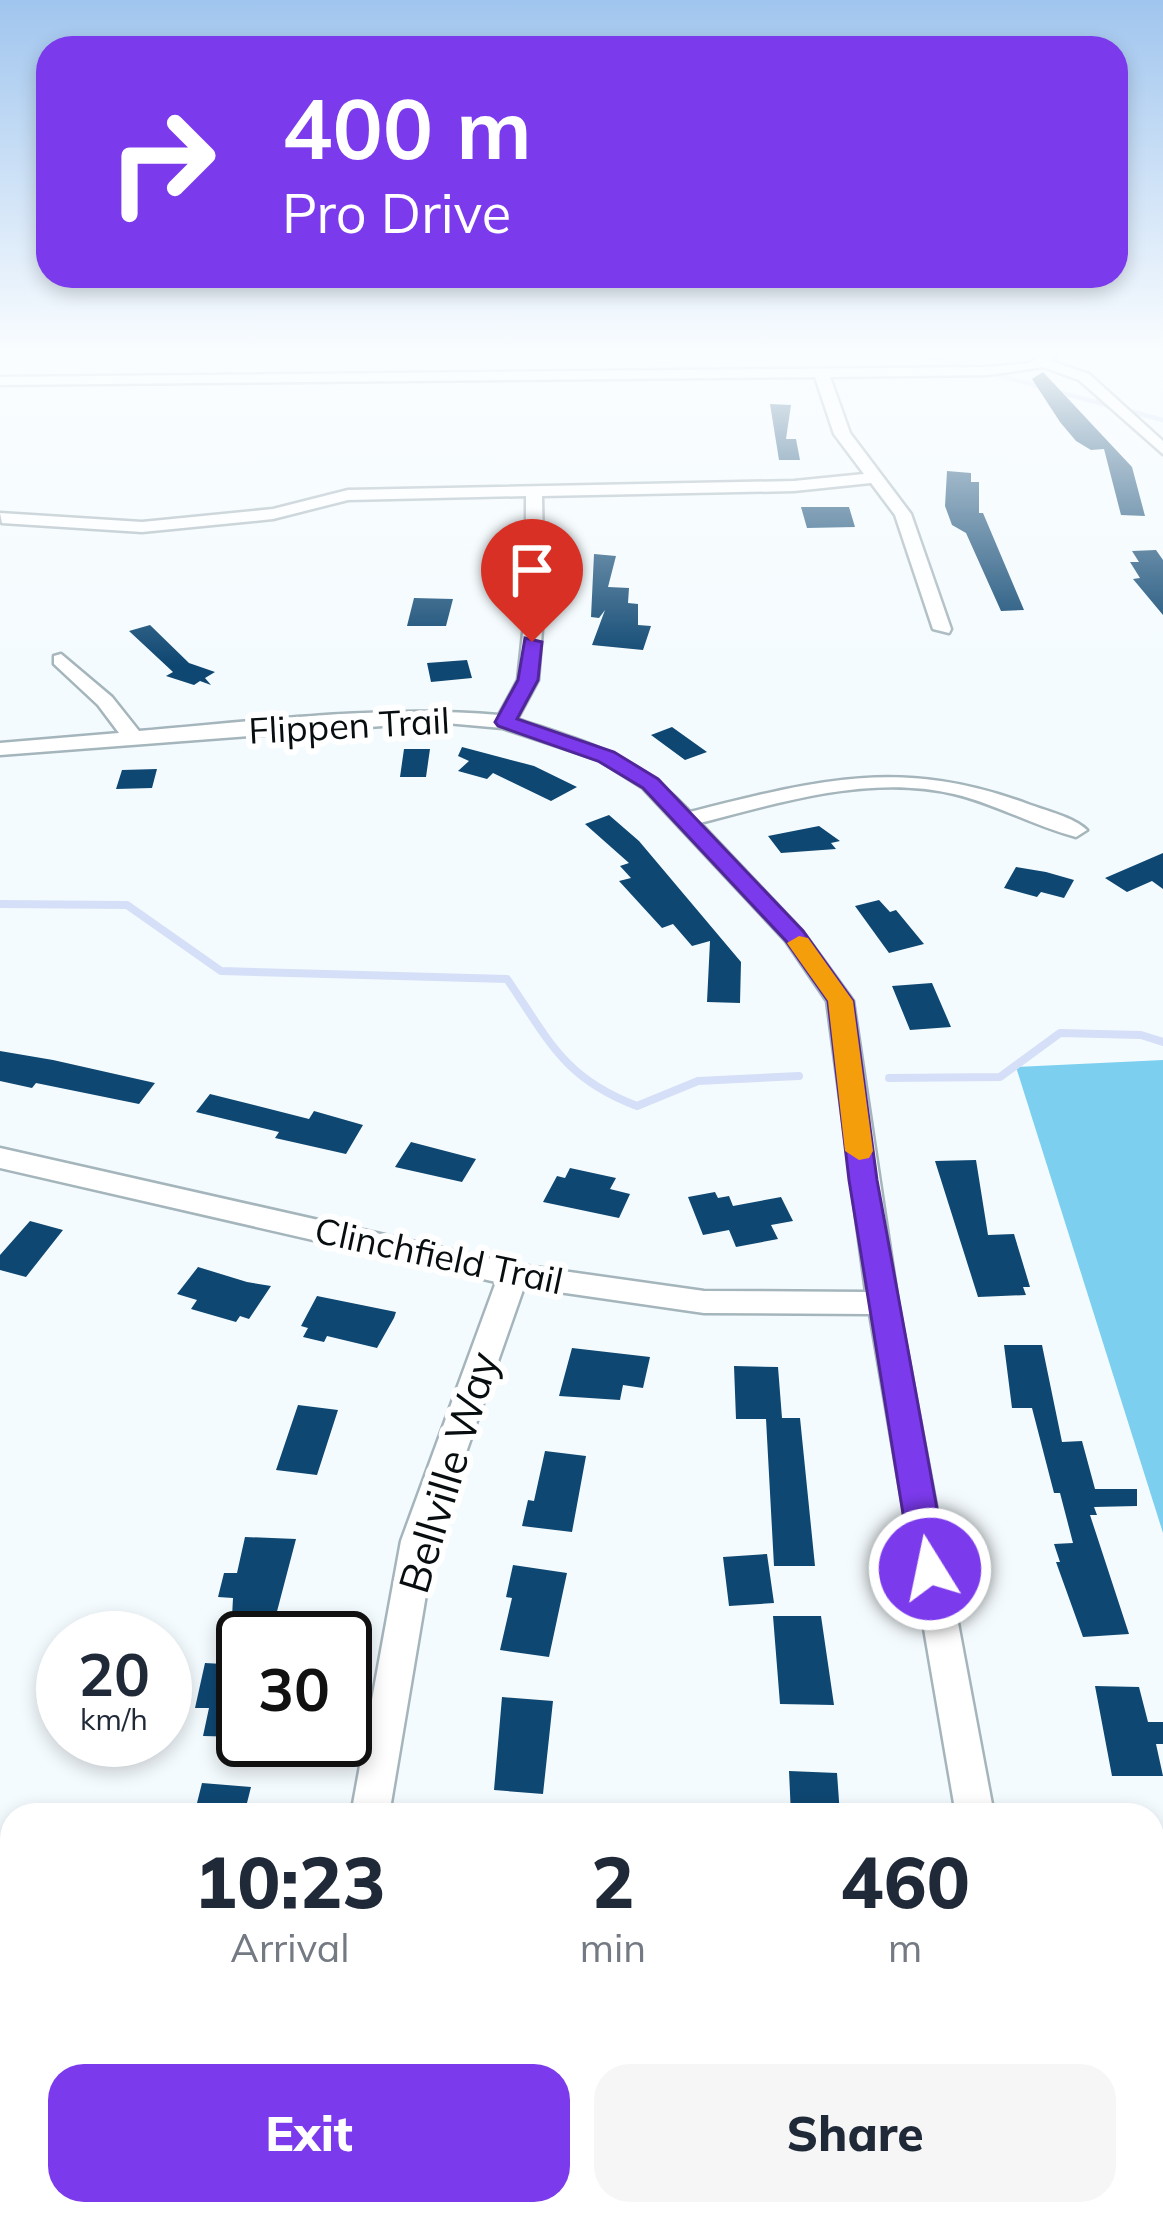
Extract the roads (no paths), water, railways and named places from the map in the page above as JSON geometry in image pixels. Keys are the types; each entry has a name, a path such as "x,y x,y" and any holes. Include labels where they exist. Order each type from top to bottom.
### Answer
{"street":[{"path":"858,458 903,514 942,629"},
{"path":"2,518 142,527 273,514 349,495 794,486 871,478"},
{"path":"505,722 528,680 536,605 534,490"},
{"path":"61,660 105,701 134,738"},
{"name":"Flippen Trail","path":"0,748 362,719 435,716 505,722 606,756 651,783 688,819 794,936 840,1001 883,1303 973,1803"},
{"path":"688,819 836,784 919,782 989,799 1076,830"},
{"name":"Clinchfield Trail","path":"0,1158 514,1274 704,1302 883,1303"},
{"name":"Bellville Way","path":"372,1803 418,1541 514,1274"}],"waterway":[{"path":"0,904 127,905 221,971 507,979 574,1070 637,1106 698,1081 799,1076"},
{"path":"889,1078 1000,1077 1060,1033 1141,1035 1163,1042"}]}
